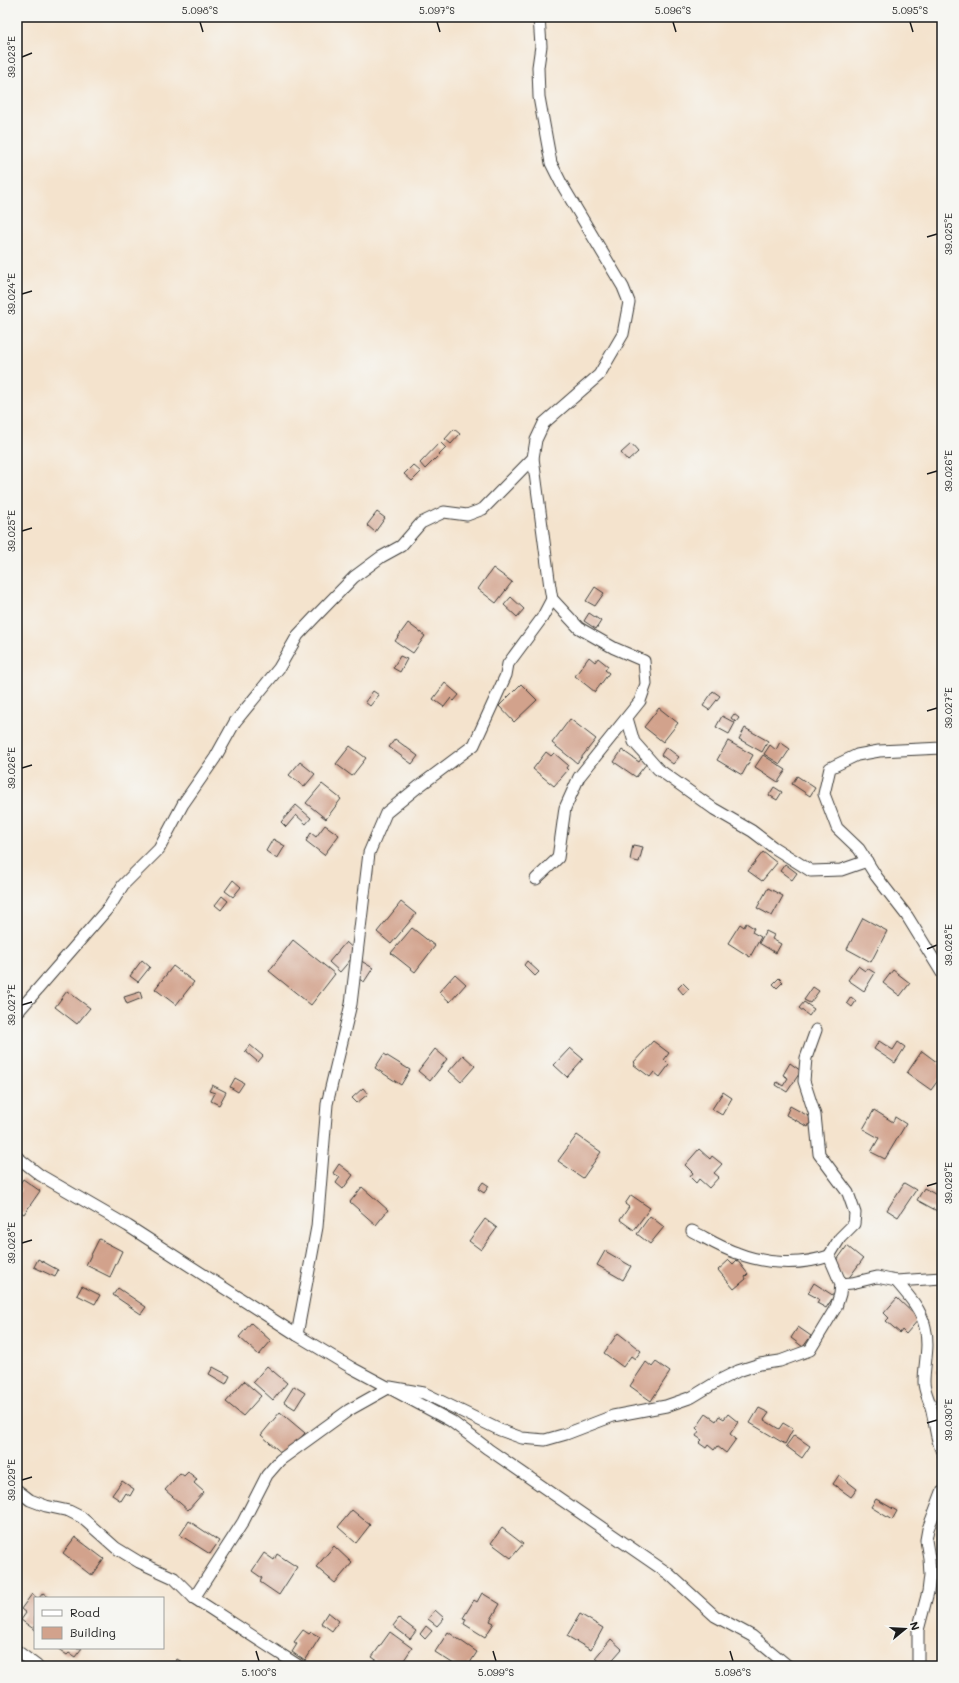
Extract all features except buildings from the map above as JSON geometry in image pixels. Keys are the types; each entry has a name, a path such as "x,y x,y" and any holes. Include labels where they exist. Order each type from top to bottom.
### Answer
{"street":[{"path":"536,879 558,858 565,808 579,778 640,701 646,684 644,661 614,648 579,628 552,599 533,458 536,440 544,423 599,375 623,334 629,302 623,287 588,230 551,163 539,97 538,66 541,46 539,17"},
{"path":"17,1013 110,906 124,885 159,849 183,804 214,758 235,722 279,668 298,635 354,577 381,557 401,546 422,523 444,512 467,514 483,509 533,458"},
{"path":"297,1335 317,1227 327,1104 351,1004 369,853 386,813 418,786 474,745 504,681 508,664 542,618 552,599"},
{"path":"627,718 634,742 658,769 714,809 752,831 773,847 811,871 841,870 867,861"},
{"path":"942,748 879,751 857,755 830,768 824,794 837,828 859,849 907,916 942,972"},
{"path":"692,1231 736,1253 763,1260 803,1262 816,1261 828,1256 840,1238 854,1224 855,1213 848,1193 819,1154 815,1116 804,1081 806,1058 816,1030"},
{"path":"17,1157 40,1175 128,1226 297,1335 451,1421 488,1449 669,1574 715,1616 752,1636 788,1666"},
{"path":"194,1598 235,1535 267,1475 280,1460 348,1410 390,1387 424,1393 500,1430 522,1438 545,1440 566,1434 613,1416 666,1406 692,1397 738,1371 760,1364 780,1361 810,1350 836,1307 841,1284 828,1256"},
{"path":"841,1284 877,1278 896,1281 942,1278"},
{"path":"896,1281 919,1311 925,1327 928,1344 924,1364 925,1390 932,1412 936,1438 942,1452"},
{"path":"17,1490 30,1500 46,1506 70,1511 81,1517 116,1548 139,1562 174,1578 194,1598 299,1666"},
{"path":"918,1666 918,1630 928,1592 930,1576 926,1540 928,1529 942,1492"},
{"path":"17,1651 37,1666"}]}
